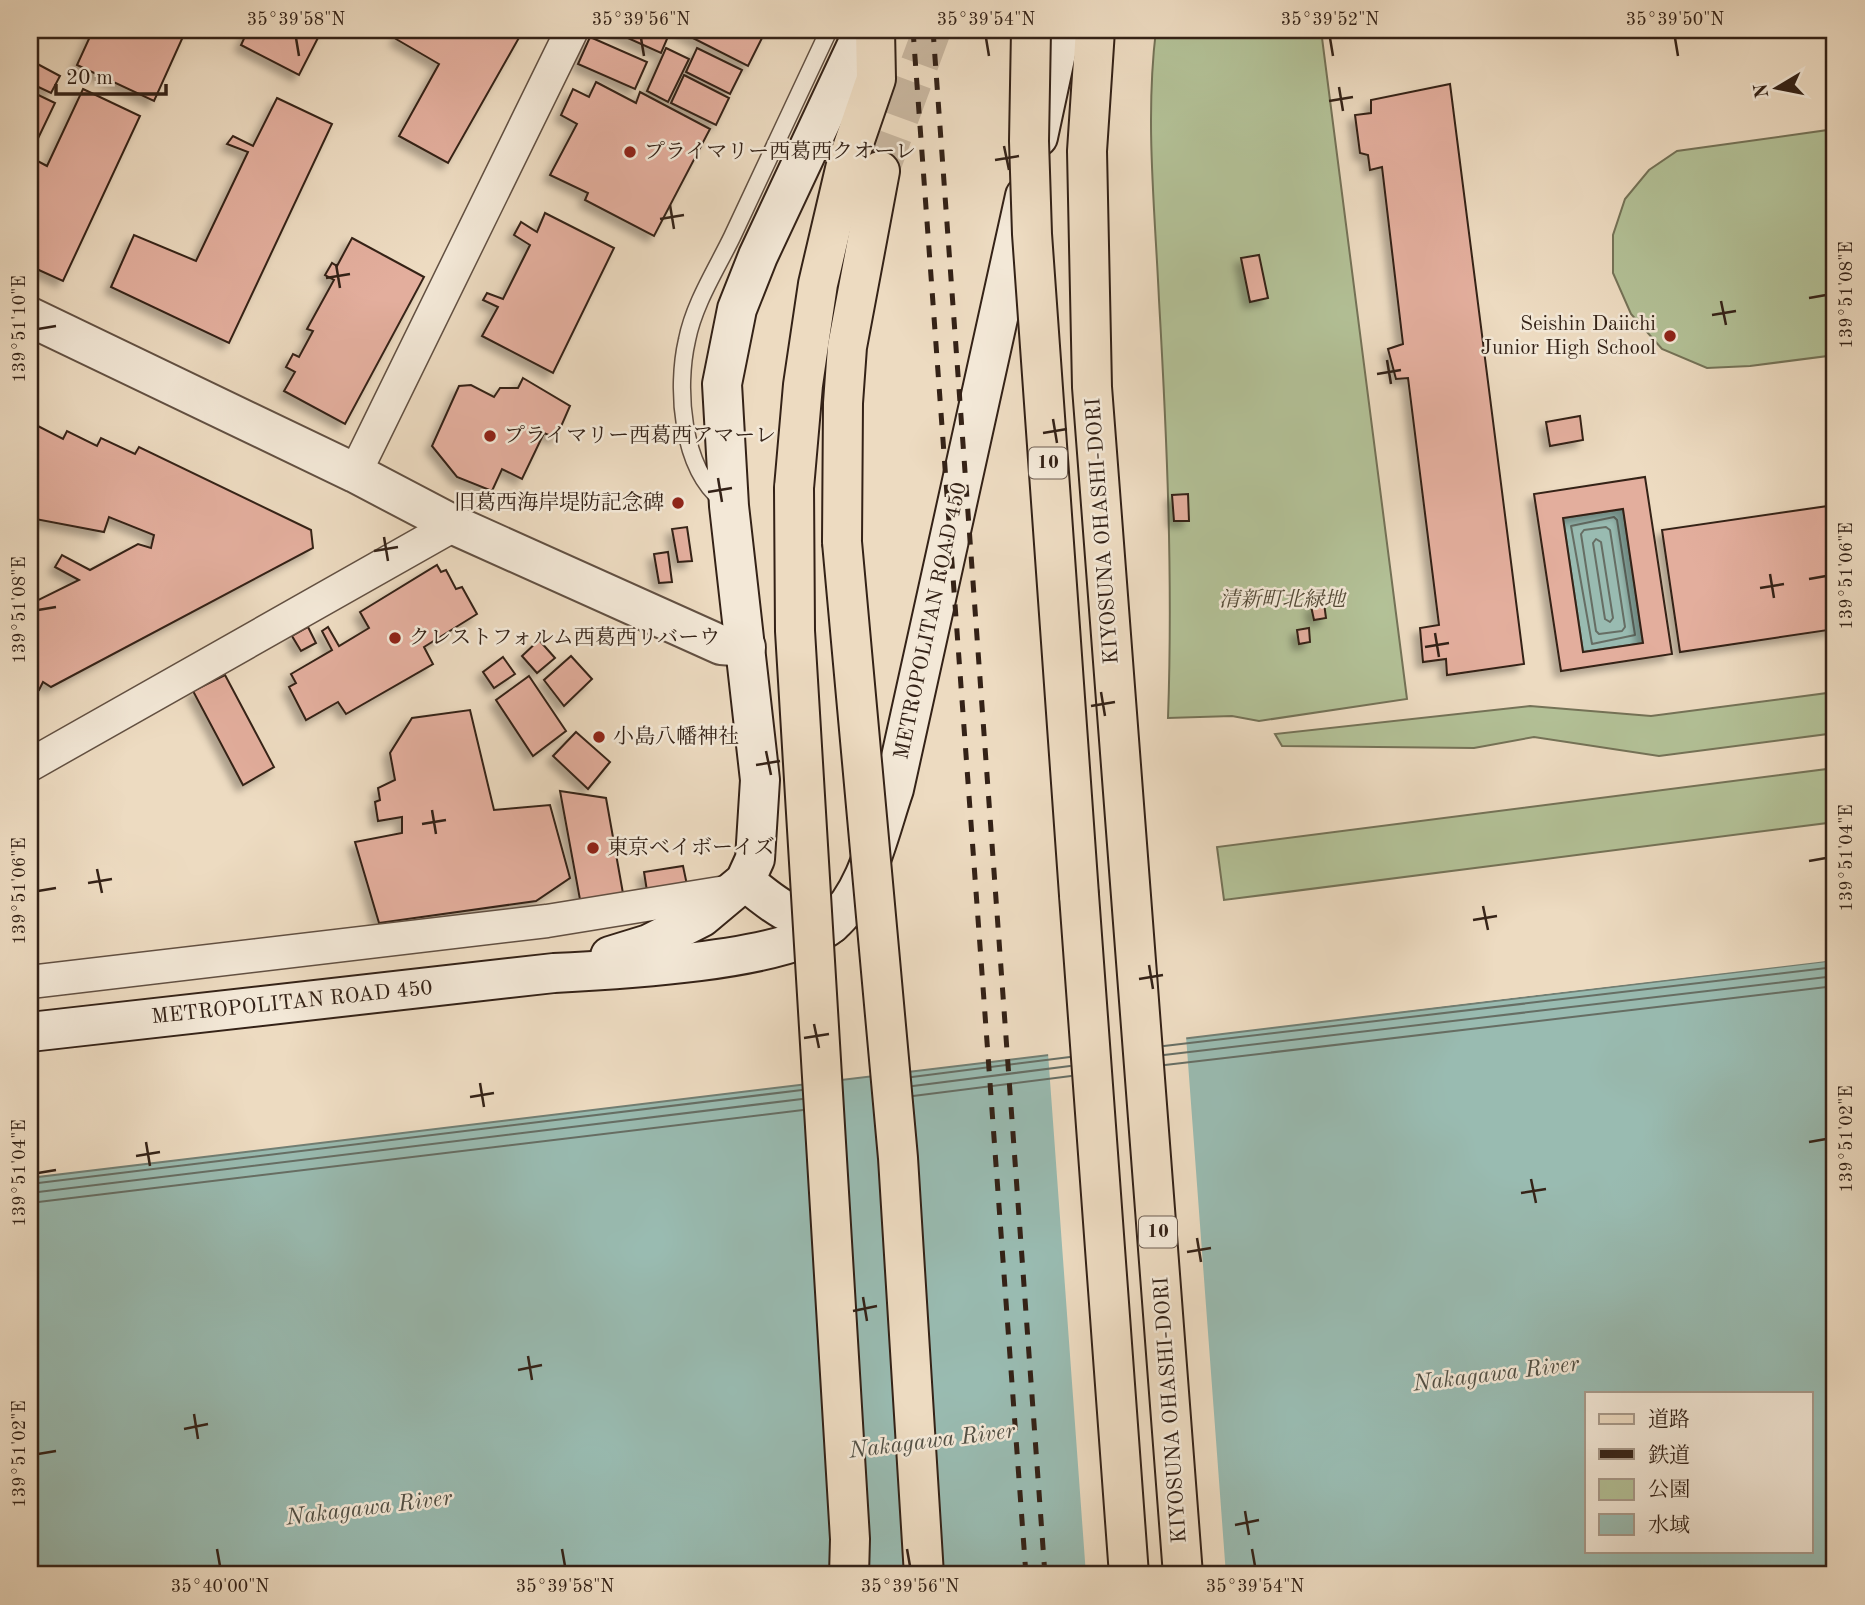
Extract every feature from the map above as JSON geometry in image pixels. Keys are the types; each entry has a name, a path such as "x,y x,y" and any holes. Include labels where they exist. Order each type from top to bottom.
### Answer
{"main road":[{"path":"831,924 800,920 738,886 758,842 760,780 729,506 722,384 737,309 758,256 864,30"},
{"path":"849,1575 849,1511 795,631 794,488 803,385 818,284 845,169 876,79 875,30"},
{"name":"10","path":"1031,30 1029,141 1032,234 1129,1575"},
{"name":"METROPOLITAN ROAD 450","path":"30,1032 554,973 637,969 788,945 831,924 854,895 863,876 894,789 1061,30"},
{"name":"KIYOSUNA OHASHI-DORI","path":"1095,30 1087,151 1092,387 1133,888 1183,1575"},
{"path":"880,170 847,346 842,403 842,542 898,1158 924,1575"},
{"path":"30,317 355,473 454,525 721,645 747,647"},
{"name":"METROPOLITAN ROAD 450","path":"554,973 649,944 702,917 738,886"}],"street":[{"path":"355,473 572,30"},
{"path":"30,765 454,525"},
{"path":"30,982 547,921 738,886"}],"lane":[{"path":"729,506 713,493 695,458 684,424 682,402 687,338 693,319 829,30"}],"green space":[{"name":"清新町北緑地","path":"1156,30 1321,30 1407,699 1259,721 1232,716 1168,718 1168,509 1151,131"},
{"path":"1835,129 1835,355 1750,366 1707,368 1662,349 1631,314 1613,273 1613,235 1625,199 1649,170 1677,151"},
{"path":"1835,692 1835,733 1659,756 1534,737 1474,748 1282,746 1275,734 1530,706 1651,716"},
{"path":"1835,768 1835,822 1224,900 1217,847"}],"water":[{"path":"1623,509 1643,643 1583,652 1563,518"},
{"name":"Nakagawa River","path":"1835,960 1835,1575 30,1575 30,1178"}],"pier":[{"path":"1835,956 1835,960 1186,1036 1226,1575 1086,1575 1048,1053 925,1068 926,1065"}],"building":[{"path":"93,30 186,30 154,101 77,65"},
{"path":"248,30 322,30 299,75 241,45"},
{"path":"401,30 508,30 520,36 448,163 399,136 439,64 396,39"},
{"path":"610,30 665,30 670,32 661,53"},
{"path":"677,30 766,30 748,66"},
{"path":"590,37 647,62 635,89 578,64"},
{"path":"666,48 689,59 668,102 647,91"},
{"path":"697,48 742,70 730,94 686,72"},
{"path":"30,60 60,76 51,93 30,83"},
{"path":"684,75 729,98 716,125 671,103"},
{"name":"プライマリー西葛西クオーレ","path":"596,82 636,103 640,92 710,129 654,236 585,200 588,193 550,175 577,124 561,115 573,89 589,97"},
{"path":"1450,84 1524,664 1447,675 1446,659 1423,662 1420,628 1439,625 1408,378 1396,379 1388,349 1403,344 1382,167 1370,170 1368,155 1360,153 1355,115 1371,113 1371,100"},
{"path":"83,89 140,116 63,281 30,266 30,212 34,202 30,200 30,157 47,166"},
{"path":"30,91 55,103 31,153 30,152"},
{"path":"277,98 332,124 229,343 111,287 134,235 196,261 248,152 227,144 233,136 253,146"},
{"path":"545,213 614,248 553,373 482,336 498,307 483,300 487,293 503,299 530,245 514,235 521,222 537,232"},
{"path":"352,238 424,277 345,424 284,391 295,372 286,367 293,354 299,357 313,331 307,329 334,280 325,275 332,263 337,266"},
{"path":"1259,255 1268,298 1250,302 1241,258"},
{"name":"プライマリー西葛西アマーレ","path":"523,378 570,406 556,438 544,433 522,479 502,469 492,491 457,477 432,446 459,386 471,385 494,397 500,388 518,388"},
{"path":"1580,416 1583,440 1550,446 1546,422"},
{"path":"32,423 63,439 67,431 97,446 101,438 135,454 139,447 311,530 313,548 51,687 43,682 39,690 30,686 30,604 79,580 55,567 62,555 90,570 138,544 151,548 154,535 109,517 104,532 30,518"},
{"path":"1645,477 1672,654 1561,671 1534,494","holes":["1623,509 1643,643 1583,652 1563,518"]},
{"path":"1188,494 1189,521 1174,521 1172,495"},
{"path":"1835,505 1835,629 1680,652 1662,530"},
{"path":"687,527 692,561 678,562 672,529"},
{"path":"668,552 672,582 659,583 654,554"},
{"name":"クレストフォルム西葛西リバーウ","path":"437,565 441,572 446,570 456,589 462,587 477,614 424,647 433,664 346,714 338,702 306,720 289,687 296,683 291,674 332,650 322,631 328,627 339,646 369,628 360,612"},
{"path":"1324,603 1326,618 1314,620 1311,606"},
{"path":"308,627 316,643 301,651 292,636"},
{"path":"1309,628 1310,642 1299,644 1297,630"},
{"path":"539,640 555,658 537,673 522,656"},
{"path":"571,656 592,679 564,706 544,680"},
{"path":"503,657 515,674 494,688 483,672"},
{"path":"225,675 274,767 243,785 193,691"},
{"path":"529,676 566,731 533,756 496,700"},
{"path":"470,710 494,810 550,805 570,878 536,901 379,923 355,842 402,833 402,817 378,821 375,802 380,800 378,788 395,780 390,753 412,718"},
{"path":"576,732 610,762 588,789 553,756"},
{"name":"東京ベイボーイズ","path":"560,791 606,798 624,899 581,905"},
{"path":"683,866 687,885 647,891 644,872"}],"tunnel":[{"path":"880,171 932,30"}],"railway":[{"path":"913,30 1026,1575"},
{"path":"933,30 1045,1575"}],"place":[{"name":"プライマリー西葛西クオーレ","path":"630,152"},
{"name":"Seishin Daiichi Junior High School","path":"1670,336"},
{"name":"プライマリー西葛西アマーレ","path":"490,436"},
{"name":"旧葛西海岸堤防記念碑","path":"678,503"},
{"name":"クレストフォルム西葛西リバーウ","path":"395,638"},
{"name":"小島八幡神社","path":"599,737"},
{"name":"東京ベイボーイズ","path":"593,848"}]}
